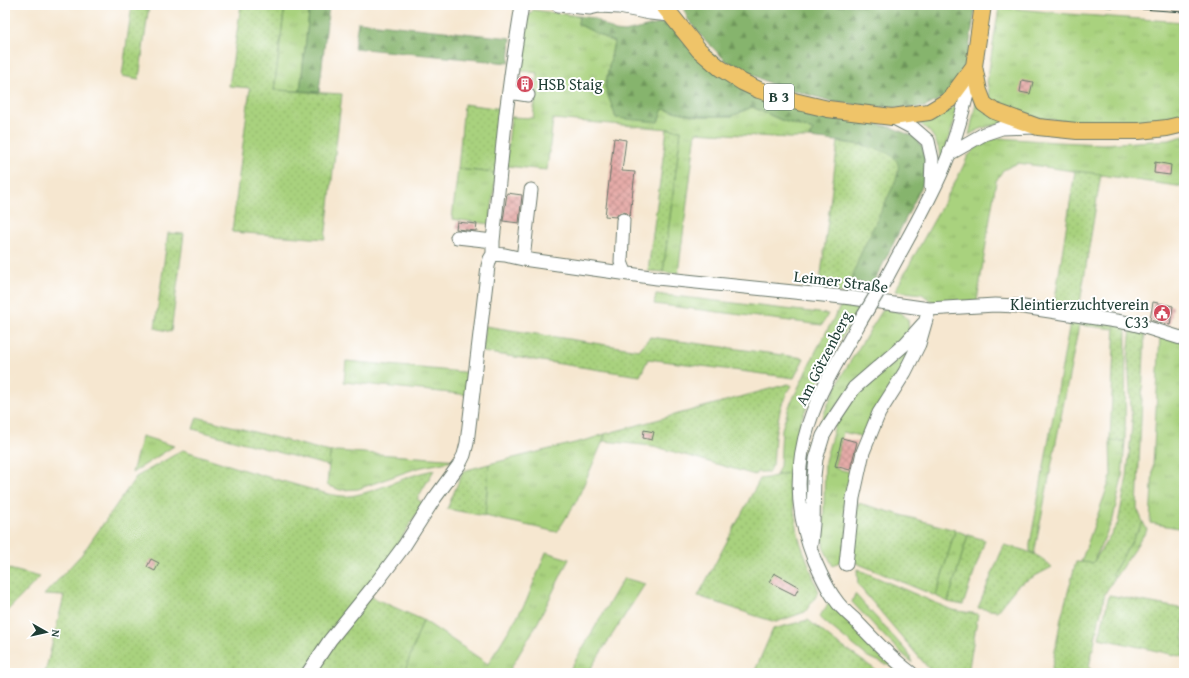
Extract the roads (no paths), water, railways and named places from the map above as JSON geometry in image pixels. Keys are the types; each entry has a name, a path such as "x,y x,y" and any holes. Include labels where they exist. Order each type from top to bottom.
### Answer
{"main road":[{"path":"982,9 974,66 979,91 984,104 994,111 1038,127 1077,131 1139,131 1167,128 1184,124"},
{"name":"B 3","path":"660,10 680,20 686,34 699,50 720,68 742,82 759,90 794,101 828,109 892,117"},
{"path":"892,117 929,112 949,100 974,66"}],"street":[{"path":"308,673 330,640 404,546 434,499 459,465 464,455 467,443 488,266 493,248 509,92 522,5"},
{"path":"558,5 590,8 598,6 660,10"},
{"name":"Am Götzenberg","path":"911,673 873,640 835,600 821,575 810,550 800,510 799,468 802,447 809,422 818,399 860,320 887,277 930,196 949,154 964,109 974,66"},
{"path":"509,92 528,95"},
{"path":"892,117 913,128 928,141 932,159 930,196"},
{"path":"949,154 984,134 1002,128 1038,127"},
{"path":"523,259 531,190"},
{"path":"623,220 621,262 625,272"},
{"name":"Leimer Straße","path":"457,237 493,248 505,255 523,259 665,278 852,298 929,309 995,305 1018,306 1128,323 1184,339"},
{"path":"846,564 853,498 863,452 879,412 905,372 920,344 929,309"},
{"path":"810,550 814,524 814,476 816,459 823,436 854,388 905,344 925,322"}],"tram line":[{"path":"1082,5 1184,12"},
{"path":"1178,5 1184,5"}],"place":[{"name":"HSB Staig","path":"525,84"},
{"name":"Kleintierzuchtverein C33","path":"1162,313"}]}
